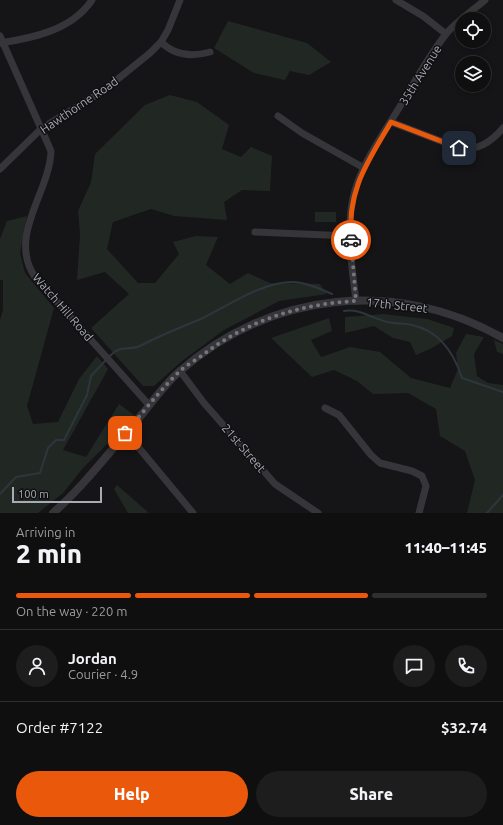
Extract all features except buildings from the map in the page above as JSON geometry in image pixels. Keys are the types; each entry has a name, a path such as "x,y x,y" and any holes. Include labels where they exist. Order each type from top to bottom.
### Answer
{"street":[{"path":"1,40 61,27 84,12 92,0"},
{"name":"Hawthorne Road","path":"0,169 42,128 103,91 161,42 172,21 180,0"},
{"path":"396,0 423,16 446,34"},
{"name":"35th Avenue","path":"356,301 350,236 353,198 364,168 425,64 446,34 485,0"},
{"name":"Watch Hill Road","path":"1,40 50,146 51,157 27,231 27,263 35,277 150,405"},
{"path":"161,42 169,50 178,53 196,56 210,52"},
{"path":"278,116 302,133 364,168"},
{"path":"391,122 459,148 467,149 479,147 495,138 503,128"},
{"path":"255,232 350,236"},
{"name":"17th Street","path":"53,513 88,478 125,433 180,371 231,335 274,315 325,303 356,301 394,302 436,310 474,322 503,338"},
{"name":"21st Street","path":"180,371 204,403 275,484 318,513"},
{"path":"325,408 339,415 370,455 380,463 419,473 425,479 425,492 419,513"},
{"path":"125,433 193,513"}],"shaded area":[{"path":"228,21 307,43 331,62 309,75 290,71 285,80 254,73 214,48"},
{"path":"170,95 197,102 229,125 222,149 241,157 251,147 272,156 270,191 242,190 224,202 227,220 174,216 151,209 113,222 107,249 138,283 155,283 179,254 173,242 196,236 218,237 206,265 230,284 248,273 270,283 320,284 327,294 279,301 224,330 182,361 154,386 143,386 91,328 129,294 105,272 77,280 80,234 78,211 91,182 95,154 145,105"},
{"path":"315,212 336,212 336,222 315,222"},
{"path":"27,216 20,253 25,273 54,308 27,406 33,424 58,422 79,379 97,356 108,369 63,450 86,457 119,404 135,416 83,468 63,493 38,513 0,513 0,320 3,310 3,280 0,280 0,239 7,221"},
{"path":"383,314 427,319 454,328 452,336 430,349 416,355 410,342 393,338 374,326 345,333 345,317"},
{"path":"329,318 332,331 311,340 321,357 350,347 380,352 411,378 450,388 458,369 456,353 466,334 484,337 474,354 477,376 488,383 503,385 503,513 467,513 475,480 465,451 440,436 436,409 408,393 373,394 357,381 334,370 312,377 271,338"},
{"path":"494,340 503,344 503,354 497,352"},
{"path":"117,485 149,513 128,513 114,489"}],"waterway":[{"path":"109,357 117,350 142,345 201,319 246,295 270,286 294,282 314,286 332,294"},
{"path":"344,311 350,310 361,312 382,321 412,325 430,332 438,338 450,352 462,378 503,392"},
{"path":"0,494 16,477 40,473 48,448 56,440 64,440 87,395 91,376 106,360"},
{"path":"487,513 503,495"}],"way so far":[{"path":"125,433 164,387 180,371 231,335 274,315 299,308 325,303 356,301 351,240"}],"route":[{"path":"351,240 350,225 355,190 368,160 391,122 459,148"}]}
